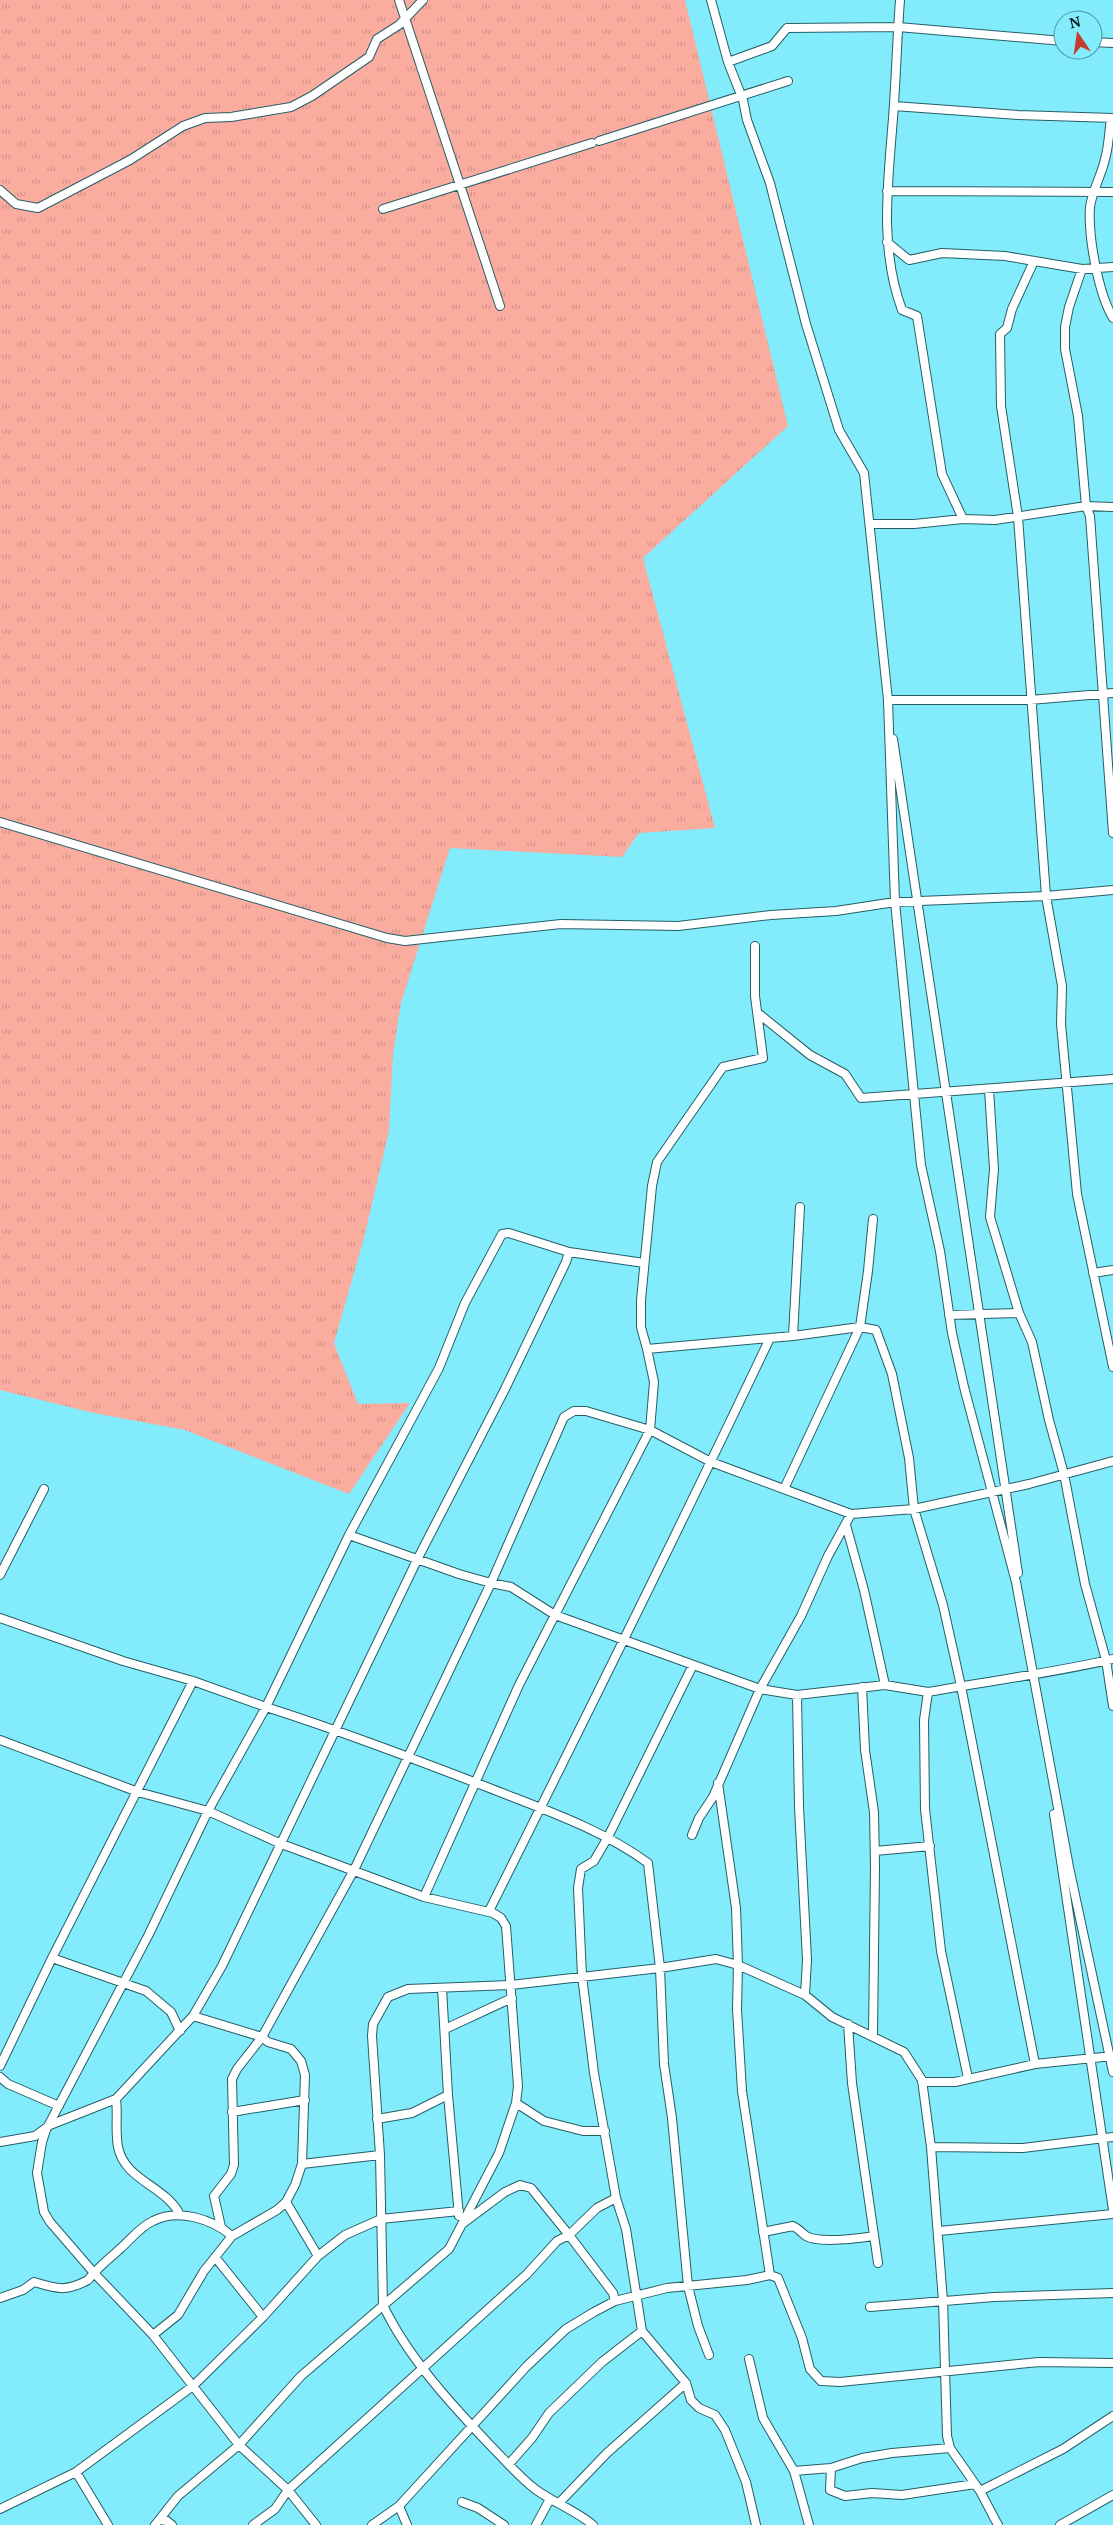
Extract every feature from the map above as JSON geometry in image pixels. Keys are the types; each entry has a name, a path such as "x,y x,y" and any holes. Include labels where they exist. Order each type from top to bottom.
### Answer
{"street":[{"path":"399,0 500,306"},
{"path":"0,190 16,204 38,208 130,160 183,126 205,118 231,118 291,107 312,96 369,57 377,39 405,20 422,0"},
{"path":"711,0 728,62 770,183 806,324 840,430 864,473 871,524 888,700 1113,2210"},
{"path":"900,0 887,191 886,242 902,310 917,316 942,474 963,519"},
{"path":"728,62 772,46 787,28 898,27 1053,39"},
{"path":"383,209 788,81"},
{"path":"894,106 1018,115 1112,118 1106,157 1090,205 1090,225 1096,268 1108,309 1113,318"},
{"path":"887,191 1113,192"},
{"path":"886,242 909,260 942,254 1005,256 1082,269 1113,267"},
{"path":"1034,261 1012,309 1007,328 1000,334 1001,406 1018,517 1030,700 1046,896 1062,986 1060,1024 1077,1194 1113,1367"},
{"path":"1082,269 1069,307 1065,327 1065,349 1078,416 1086,506 1090,516 1113,833"},
{"path":"871,524 914,524 963,519 996,520 1086,506 1113,508"},
{"path":"888,700 1030,700 1113,693"},
{"path":"888,700 896,902 910,1042 913,1096 919,1123 921,1165 940,1251 964,1387 1016,1582 1069,1867 1112,2056 1113,2072"},
{"path":"0,822 387,938 404,941 561,924 678,926 771,915 836,911 896,902 1046,896 1113,890"},
{"path":"424,1897 519,1685 650,1430 654,1382 641,1327 644,1263 652,1186 657,1162 723,1067 763,1058 759,1014 755,996 756,946"},
{"path":"759,1014 810,1055 844,1074 861,1098 913,1096 1113,1079"},
{"path":"989,1089 994,1169 990,1217 1018,1313 1032,1342 1049,1420 1064,1474 1085,1584 1110,1660 1113,1706"},
{"path":"793,1336 800,1207"},
{"path":"784,1489 860,1326 873,1219"},
{"path":"316,2525 288,2490 240,2445 153,2335 94,2273 62,2233 50,2222 44,2212 38,2173 42,2142 148,1936 208,1811 266,1707 349,1534 439,1368 465,1303 502,1234 509,1233 569,1252 644,1263"},
{"path":"0,2142 35,2136 50,2125 116,2099 193,2016 222,1966 279,1843 337,1730 418,1558 504,1391 566,1262 569,1252"},
{"path":"1093,1273 1113,1270"},
{"path":"950,1316 1018,1313"},
{"path":"647,1349 793,1336 860,1326 876,1330 885,1350 909,1458 914,1509 943,1605 961,1686 1035,2064"},
{"path":"489,1911 624,1638 652,1586 770,1338"},
{"path":"221,2227 214,2196 231,2174 234,2165 232,2080 237,2069 262,2037 354,1870 491,1582 564,1417 574,1412 586,1412 650,1430 711,1462 851,1514 914,1509 1113,1461"},
{"path":"0,1575 44,1488"},
{"path":"692,1835 718,1783 760,1689 801,1616 828,1556 851,1514"},
{"path":"846,1525 864,1590 885,1685"},
{"path":"349,1534 459,1574 511,1588 556,1615 624,1638 760,1689 797,1695 885,1685 928,1692 989,1680 1034,1676 1110,1660"},
{"path":"0,1618 123,1661 194,1681 337,1730 541,1808 608,1837 648,1863 660,1968 664,2064 672,2118 688,2286 698,2326 709,2355"},
{"path":"693,1665 608,1837 594,1862 581,1869 578,1888 582,1976 594,2074 616,2198 626,2229 635,2297 642,2331 686,2383 691,2400 699,2408 714,2415 729,2437 746,2482 756,2525"},
{"path":"0,2066 52,1958 194,1681"},
{"path":"862,1687 865,1750 874,1812 873,2036"},
{"path":"928,1692 924,1720 923,1770 930,1846 941,1951 968,2078"},
{"path":"797,1695 799,1807 807,1960 805,1995"},
{"path":"0,1740 138,1792 208,1811 279,1843 424,1897 489,1911 502,1918 506,1926 518,2060 516,2103 499,2153 449,2249 301,2376 240,2445 178,2496 157,2522"},
{"path":"718,1783 736,1908 737,2009 742,2091 770,2275"},
{"path":"875,1851 930,1846"},
{"path":"52,1958 146,1992 171,2012 180,2031"},
{"path":"593,2525 560,2502 550,2499 535,2488 471,2425 424,2368 393,2326 383,2305 380,2155 372,2036 374,2024 380,2010 388,1997 394,1993 408,1989 511,1985 660,1968 716,1958 738,1965 805,1995 832,2017 904,2052 922,2082 931,2147 942,2301 947,2436 950,2448 978,2488 998,2525"},
{"path":"442,1988 448,2095 460,2226"},
{"path":"445,2029 512,1998"},
{"path":"153,2335 178,2314 193,2288 232,2236 286,2202 295,2185 302,2164 305,2075 301,2061 292,2049 268,2042 262,2037 193,2016"},
{"path":"848,2024 852,2083 878,2263"},
{"path":"922,2082 955,2082 1035,2064 1112,2056"},
{"path":"0,2077 8,2084 59,2106"},
{"path":"377,2119 412,2113 448,2095"},
{"path":"116,2099 118,2148 124,2162 134,2176 168,2198 180,2215"},
{"path":"232,2112 305,2100"},
{"path":"516,2103 544,2121 584,2131 605,2130"},
{"path":"931,2147 1023,2148 1113,2137"},
{"path":"302,2164 380,2155"},
{"path":"460,2226 505,2192 520,2185 531,2188 582,2249 613,2293 615,2301"},
{"path":"253,2525 276,2509 288,2490 527,2274 557,2242 569,2235 597,2208 616,2198"},
{"path":"286,2202 318,2256"},
{"path":"0,2509 76,2472 193,2386 263,2318 318,2256 345,2235 381,2219 459,2211"},
{"path":"938,2231 1113,2214"},
{"path":"0,2298 23,2290 34,2282 65,2290 88,2280 152,2221 180,2215 221,2227 232,2236"},
{"path":"763,2232 793,2226 806,2236 819,2239 855,2240 874,2236"},
{"path":"215,2257 263,2318"},
{"path":"372,2525 400,2506 471,2425 527,2366 566,2329 615,2301 667,2288 747,2280 770,2275 778,2278 802,2338 810,2369 821,2381 840,2382 945,2373 1039,2362 1113,2363"},
{"path":"870,2308 942,2301 1113,2293"},
{"path":"509,2464 532,2438 549,2413 602,2362 642,2331"},
{"path":"749,2359 763,2418 794,2470 809,2525"},
{"path":"560,2502 607,2453 686,2383"},
{"path":"831,2468 830,2490 845,2496 872,2494 902,2495 978,2488 1063,2449 1113,2416"},
{"path":"794,2470 831,2468 862,2458 892,2453 950,2448"},
{"path":"76,2472 108,2525"},
{"path":"1060,2525 1113,2495"},
{"path":"536,2525 550,2499"},
{"path":"462,2502 478,2508 504,2525"},
{"path":"400,2506 407,2525"},
{"path":"157,2522 167,2521 172,2525"}],"green space":[{"path":"0,0 685,0 788,426 643,558 715,828 639,833 622,857 450,848 401,1003 393,1054 389,1131 364,1238 334,1343 358,1404 410,1403 349,1494 185,1430 94,1413 0,1390"}]}
